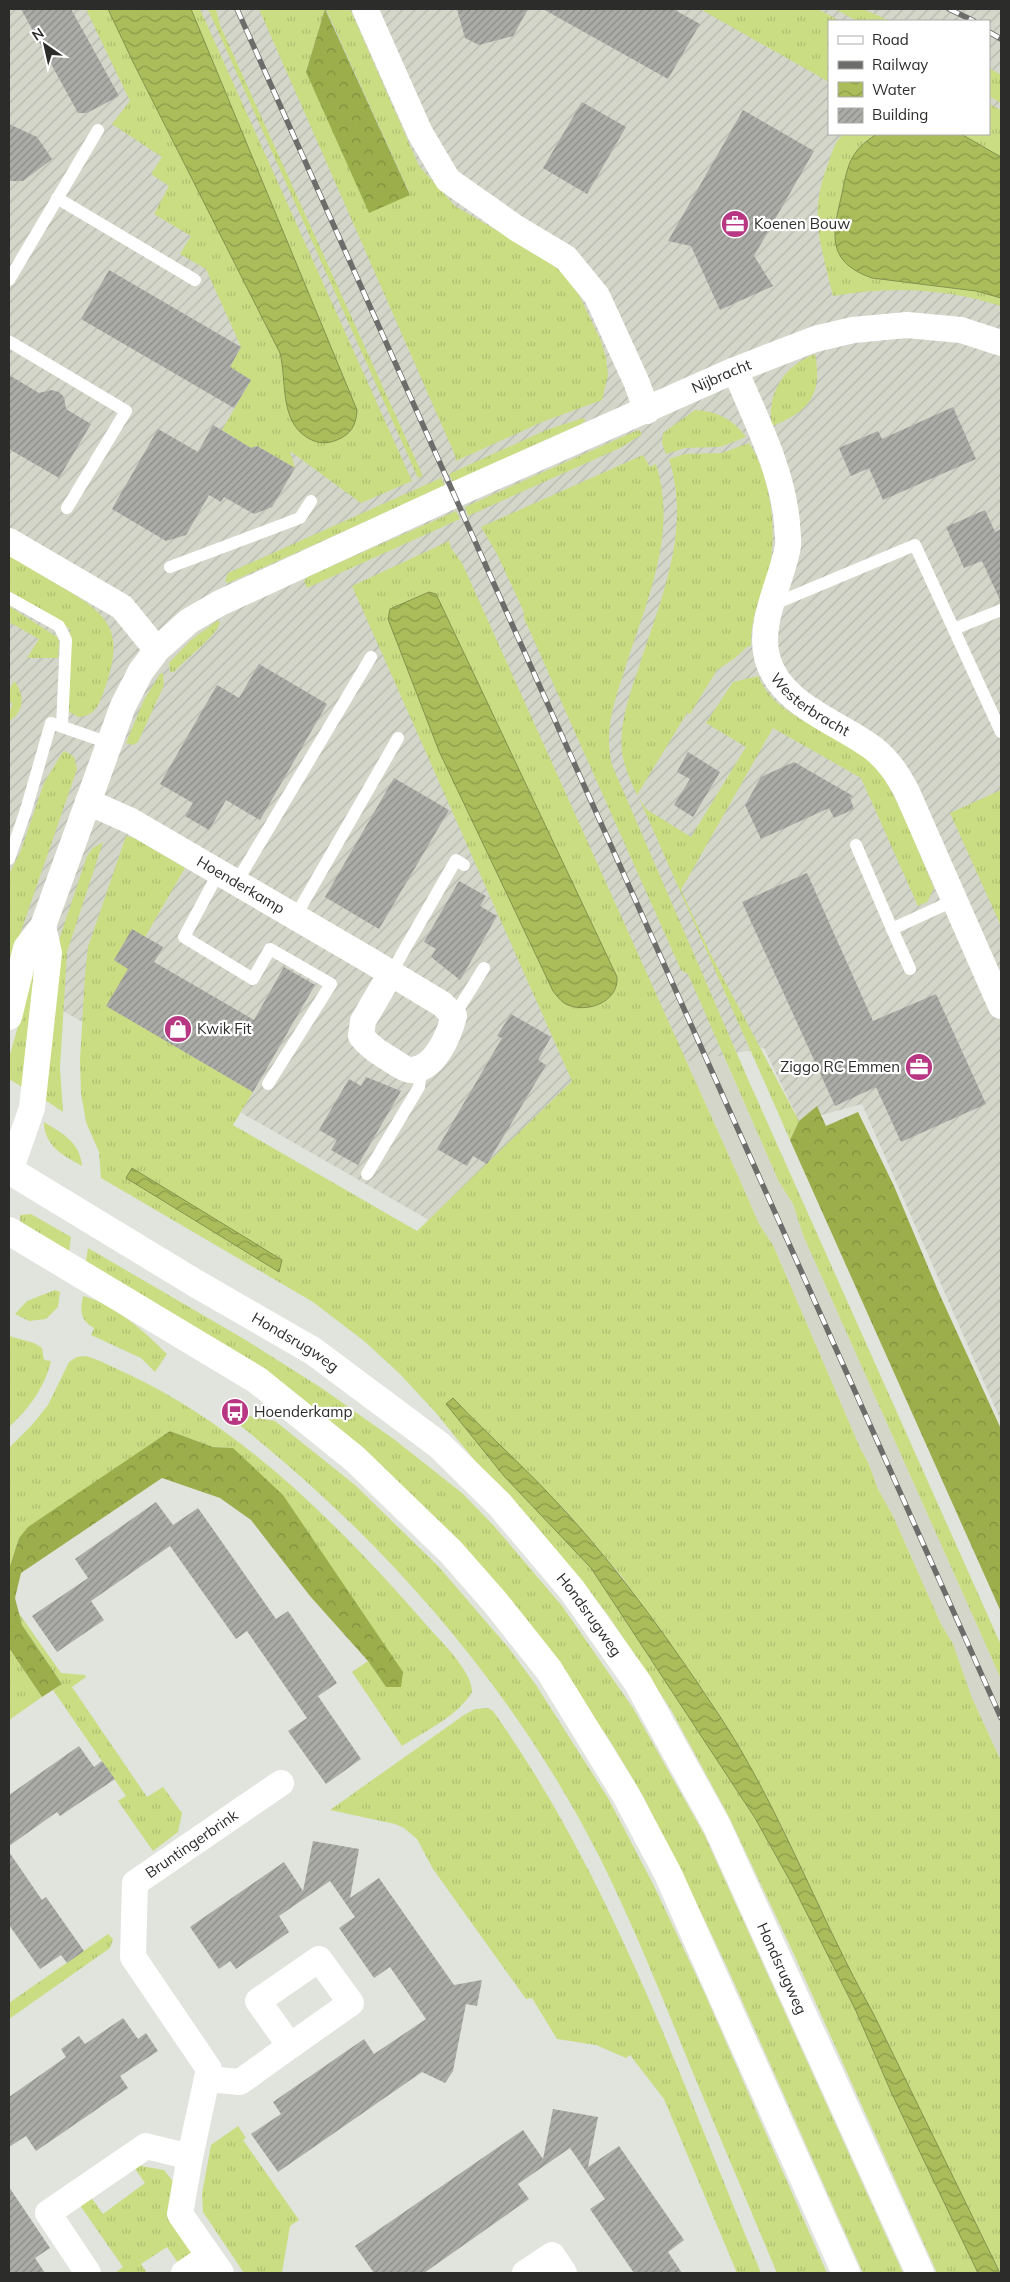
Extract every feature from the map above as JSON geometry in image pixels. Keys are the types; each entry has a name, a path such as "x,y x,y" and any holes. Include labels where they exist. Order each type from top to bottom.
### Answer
{"main road":[{"name":"Hondsrugweg","path":"9,1174 313,1351 439,1445 500,1505 572,1590 638,1683 717,1826 920,2273"},
{"path":"9,1231 257,1380 356,1459 452,1552 496,1602 549,1670 626,1795 668,1874 846,2273"}],"street":[{"path":"365,9 420,133 448,180 516,228 566,258 597,296 636,381 647,411"},
{"name":"Nijbracht","path":"157,650 189,621 220,602 735,370 815,339 853,330 907,326 961,330 1001,343"},
{"name":"Westerbracht","path":"735,370 778,472 785,503 789,544 766,630 767,657 778,682 803,704 873,748 892,765 906,790 1001,1006"},
{"path":"9,541 122,607 157,650 141,671 123,706 43,926 26,948 9,1017"},
{"name":"Hoenderkamp","path":"88,802 131,821 228,877 442,1004 454,1016"},
{"path":"9,1174 32,1108 49,953 43,926"},
{"path":"391,973 363,1021 361,1036 370,1048 409,1070 421,1068 435,1057 451,1030 454,1016"},
{"name":"Bruntingerbrink","path":"208,2079 209,2069 133,1957 135,1883 281,1783"},
{"path":"184,2273 215,2265 180,2214 190,2157 208,2079 240,2082 290,2046"},
{"path":"88,2273 48,2213 146,2146 190,2157"},
{"path":"525,2273 552,2255 564,2273"}],"lane":[{"path":"9,280 98,130"},
{"path":"57,198 194,280"},
{"path":"10,342 126,411 67,508"},
{"path":"170,567 300,518 311,502"},
{"path":"772,605 916,545 1001,732"},
{"path":"9,598 59,626 66,640 62,726"},
{"path":"954,629 1001,610"},
{"path":"268,1084 331,984 270,949 253,979 184,937 228,877 371,657"},
{"path":"9,859 26,810 51,723 109,743"},
{"path":"295,917 398,738"},
{"path":"856,845 910,969"},
{"path":"391,973 456,860 464,865"},
{"path":"892,929 955,900"},
{"path":"454,1016 484,968"},
{"path":"367,1174 419,1087 421,1068"}],"shaded area":[{"path":"9,9 1001,9 1001,1421 862,1104 799,1121 764,1048 576,1081 429,1220 9,980"},
{"path":"462,563 692,984 779,1182 793,1204 803,1235 1001,1679 1001,1761 972,1698 953,1644 941,1624 893,1516 878,1489 773,1245 759,1224"}],"green space":[{"path":"86,9 200,9 412,481 361,503 290,451 295,468 257,446 251,448 222,430 251,380 230,367 241,347 206,269 180,254 191,236 154,214 169,186 151,174 162,157 112,124 130,101"},
{"path":"208,9 216,9 220,25 423,476 418,478"},
{"path":"259,9 325,9 306,72 410,194 326,9 350,9 419,166 455,206 544,258 562,272 579,295 601,341 606,358 608,375 602,400 542,422 456,461"},
{"path":"325,9 410,195 369,213 306,72"},
{"path":"700,9 818,9 838,20 828,20 828,81"},
{"path":"835,9 862,9 889,20 855,20"},
{"path":"990,69 1001,75 1001,103 990,97"},
{"path":"990,104 1001,110 1001,157 963,135 990,135"},
{"path":"843,135 875,135 863,143 838,209 834,226 839,253 872,278 976,291 1001,298 1001,306 959,295 918,290 876,291 833,296 818,230 818,215 822,182 832,152"},
{"path":"815,354 817,380 815,391 810,400 804,408 785,421 772,426 772,403 780,382 794,366"},
{"path":"695,410 710,412 724,417 736,425 746,437 720,447 685,448 666,454 662,443 663,433"},
{"path":"583,418 586,420 581,424 453,482 449,474 546,430"},
{"path":"638,430 641,432 641,435 620,448 468,516 465,507"},
{"path":"749,443 756,456 767,487 773,538 769,569 752,626 751,646 717,670 690,714 687,713 637,795 623,758 622,731 628,700 664,592 675,540 677,513 675,486 669,459 685,454 722,453"},
{"path":"643,455 650,467 656,464 662,491 664,518 656,571 613,708 609,731 612,765 751,1086 1001,1645 1001,1679 803,1235 793,1204 779,1182 688,974 681,970 524,618 524,612 496,552 481,527"},
{"path":"441,478 445,486 228,583 225,581 228,573"},
{"path":"456,511 460,519 307,588 304,581 307,577"},
{"path":"449,541 451,548 462,563 759,1224 773,1245 878,1489 893,1516 941,1624 953,1644 972,1698 1001,1761 1001,2273 982,2239 873,2013 853,1978 781,1825 722,1719 622,1577 567,1512 453,1399 446,1404 504,1476 591,1568 755,1818 794,1888 856,2011 892,2094 978,2273 937,2273 792,1950 729,1817 670,1708 608,1615 550,1543 480,1467 436,1413 399,1373 364,1341 313,1302 101,1178 99,1152 86,1122 81,1093 80,1060 85,975 88,947 126,836 134,838 185,868 145,937 114,960 129,969 107,1006 253,1092 233,1125 417,1231 572,1081 352,586","holes":["132,1168 279,1271 126,1178"]},
{"path":"9,555 80,598 102,617 109,627 113,639 114,652 111,667 100,702 94,710 85,716 79,717 69,712 70,629 9,591"},
{"path":"9,606 57,637 59,642 58,658 27,658 39,639 9,622"},
{"path":"217,621 220,622 218,628 207,641 174,672 170,672 169,663 190,641"},
{"path":"163,673 164,685 138,742 133,745 126,743 144,700 160,674"},
{"path":"758,676 767,692 779,704 808,723 855,748 869,759 887,784 896,801 934,888 927,902 918,906 861,778 773,728 681,890 710,953 799,1121 790,1140 639,798 646,809 691,837 746,747 706,723 733,682"},
{"path":"14,681 20,691 22,702 18,713 9,721 9,712 13,704 9,701 9,691"},
{"path":"65,751 74,757 77,769 9,966 9,874 20,853 44,783"},
{"path":"1001,790 1001,926 950,813"},
{"path":"103,842 67,952 60,1068 63,1112 45,1100 54,955 87,856 93,848"},
{"path":"35,948 27,1090 9,1079 9,1058 31,980"},
{"path":"817,1106 826,1126 858,1112 894,1186 939,1293 1001,1429 1001,1612 790,1140 799,1121"},
{"path":"44,1122 64,1135 74,1145 81,1158 82,1166 62,1154 51,1144 47,1138"},
{"path":"31,1214 71,1237 69,1252 20,1222 20,1215"},
{"path":"88,1248 244,1339 323,1389 395,1440 462,1493 494,1526 562,1606 633,1708 704,1834 903,2273 863,2273 727,1967 643,1796 612,1744 539,1635 480,1565 86,1261"},
{"path":"55,1290 60,1292 58,1307 46,1319 29,1321 15,1314 27,1301"},
{"path":"83,1296 106,1305 128,1319 167,1354 155,1372 141,1358 91,1335 94,1328 86,1322 82,1315"},
{"path":"9,1336 34,1343 42,1348 44,1360 51,1361 45,1380 35,1397 9,1427"},
{"path":"86,1356 128,1374 171,1396 212,1423 291,1485 363,1555 449,1649 468,1676 471,1684 472,1692 466,1701 450,1716 402,1746 352,1672 368,1661 386,1687 233,1448 213,1447 170,1431 19,1538 9,1569 9,1448 31,1426 48,1405 69,1362 77,1357"},
{"path":"239,1410 252,1417 275,1421 355,1485 438,1566 507,1646 536,1685 608,1798 653,1884 705,1994 827,2273 777,2273 649,1965 614,1886 566,1796 528,1735 486,1676 440,1619 392,1565 288,1465 232,1419"},
{"path":"170,1431 213,1447 233,1448 283,1495 403,1672 401,1687 386,1687 368,1661 310,1596 251,1520 220,1498 162,1478 21,1573 15,1598 22,1625 62,1684 42,1697 9,1648 9,1569 19,1538 28,1527"},
{"path":"18,1612 61,1673 85,1675 86,1677 72,1687 147,1797 163,1787 182,1813 178,1832 153,1851 118,1801 126,1796 53,1690 62,1684 22,1625"},
{"path":"9,1648 42,1697 9,1720"},
{"path":"488,1708 493,1711 536,1776 575,1844 610,1913 673,2056 761,2273 737,2273 664,2099 630,2055 626,2058 596,2045 557,2039 532,1998 526,1999 433,1869 417,1839 404,1828 395,1824 330,1810 464,1715 475,1709"},
{"path":"108,1934 113,1939 110,1948 9,2019 9,2003"},
{"path":"238,2126 246,2138 243,2140 299,2220 290,2226 282,2273 244,2273 203,2212 202,2194 211,2145"},
{"path":"133,2166 164,2170 175,2184 194,2253 179,2264 167,2247 141,2264 147,2273 115,2273 123,2267 79,2204 90,2196 103,2214 145,2183"}],"water":[{"path":"108,9 191,9 357,410 352,429 342,438 322,443 315,441 299,431 292,421 286,400 280,353"},
{"path":"876,135 963,135 1001,157 1001,298 976,291 872,278 857,272 840,256 836,246 836,224 848,168 855,154"},
{"path":"429,592 436,594 617,977 616,986 612,994 599,1004 581,1008 572,1006 564,1003 553,991 439,751 388,619 390,609"},
{"path":"132,1168 282,1260 279,1272 126,1178"},
{"path":"453,1398 539,1484 588,1537 648,1612 743,1753 781,1826 853,1977 873,2013 1000,2273 978,2273 892,2094 856,2011 794,1888 755,1818 591,1568 504,1476 446,1404"}],"building":[{"path":"21,9 71,9 119,96 87,113 78,113"},
{"path":"457,9 528,9 513,36 479,45 465,38"},
{"path":"543,9 673,9 700,24 668,79"},
{"path":"582,102 626,127 587,194 543,168"},
{"path":"743,110 814,151 754,256 773,286 720,310 691,246 668,241"},
{"path":"9,124 37,137 52,159 23,181 9,181"},
{"path":"109,270 241,347 230,367 251,380 234,408 81,319"},
{"path":"9,375 39,393 51,390 59,392 64,397 66,409 91,424 59,478 9,449"},
{"path":"953,407 976,459 883,500 869,468 851,476 839,448 878,431 882,439"},
{"path":"213,425 251,448 257,446 295,468 272,507 254,514 224,497 221,502 209,495 186,535 166,541 112,509 158,429 198,452"},
{"path":"985,510 995,532 1001,529 1001,602 982,561 964,568 946,527"},
{"path":"259,664 327,704 260,820 226,800 209,830 185,816 193,803 160,784 217,685 239,698"},
{"path":"688,752 720,772 693,817 674,805 690,779 677,772"},
{"path":"794,762 853,796 850,798 854,809 834,818 829,808 761,839 745,805 761,777"},
{"path":"394,778 449,810 379,929 325,897"},
{"path":"807,873 873,1021 936,994 986,1104 901,1142 876,1087 835,1106 742,902"},
{"path":"459,881 486,896 480,906 497,916 460,980 431,957 436,949 424,942"},
{"path":"132,929 163,947 154,962 254,1020 284,967 315,985 253,1092 106,1006 128,969 114,960"},
{"path":"511,1014 551,1037 538,1060 546,1065 487,1164 473,1156 467,1166 437,1149 502,1038 497,1036"},
{"path":"366,1077 401,1091 358,1165 331,1150 337,1140 319,1130 349,1079 361,1086"},
{"path":"156,1502 173,1525 198,1508 276,1619 288,1611 337,1683 318,1696 361,1759 326,1784 288,1731 307,1718 247,1631 236,1639 170,1546 91,1601 104,1620 57,1652 32,1616 88,1578 75,1559"},
{"path":"79,1746 94,1767 102,1761 115,1779 60,1816 57,1812 9,1846 9,1795"},
{"path":"313,1841 359,1849 350,1898 379,1878 454,1985 482,1980 477,2006 466,2004 453,2071 445,2083 422,2072 278,2172 251,2134 281,2114 273,2102 364,2039 374,2054 426,2019 390,1967 374,1978 339,1928 355,1917 330,1881 279,1916 289,1932 236,1969 230,1961 219,1969 190,1927 284,1862 303,1891"},
{"path":"9,1852 42,1900 46,1897 84,1951 67,1963 61,1955 40,1969 9,1925"},
{"path":"123,2018 138,2039 146,2033 158,2051 120,2076 128,2088 36,2151 26,2136 9,2147 9,2097 66,2057 61,2049 79,2036 85,2044"},
{"path":"553,2109 598,2117 588,2167 619,2146 684,2240 668,2252 682,2273 634,2273 590,2209 605,2199 570,2148 518,2184 529,2199 424,2273 374,2273 355,2246 523,2130 543,2159"},
{"path":"9,2187 50,2248 35,2258 45,2273 9,2273"}],"railway":[{"path":"237,9 1001,1718"},
{"path":"949,9 972,20"},
{"path":"990,33 1001,39"}],"place":[{"name":"Koenen Bouw","path":"735,224"},
{"name":"Kwik Fit","path":"178,1029"},
{"name":"Ziggo RC Emmen","path":"919,1067"},
{"name":"Hoenderkamp","path":"235,1412"}]}
